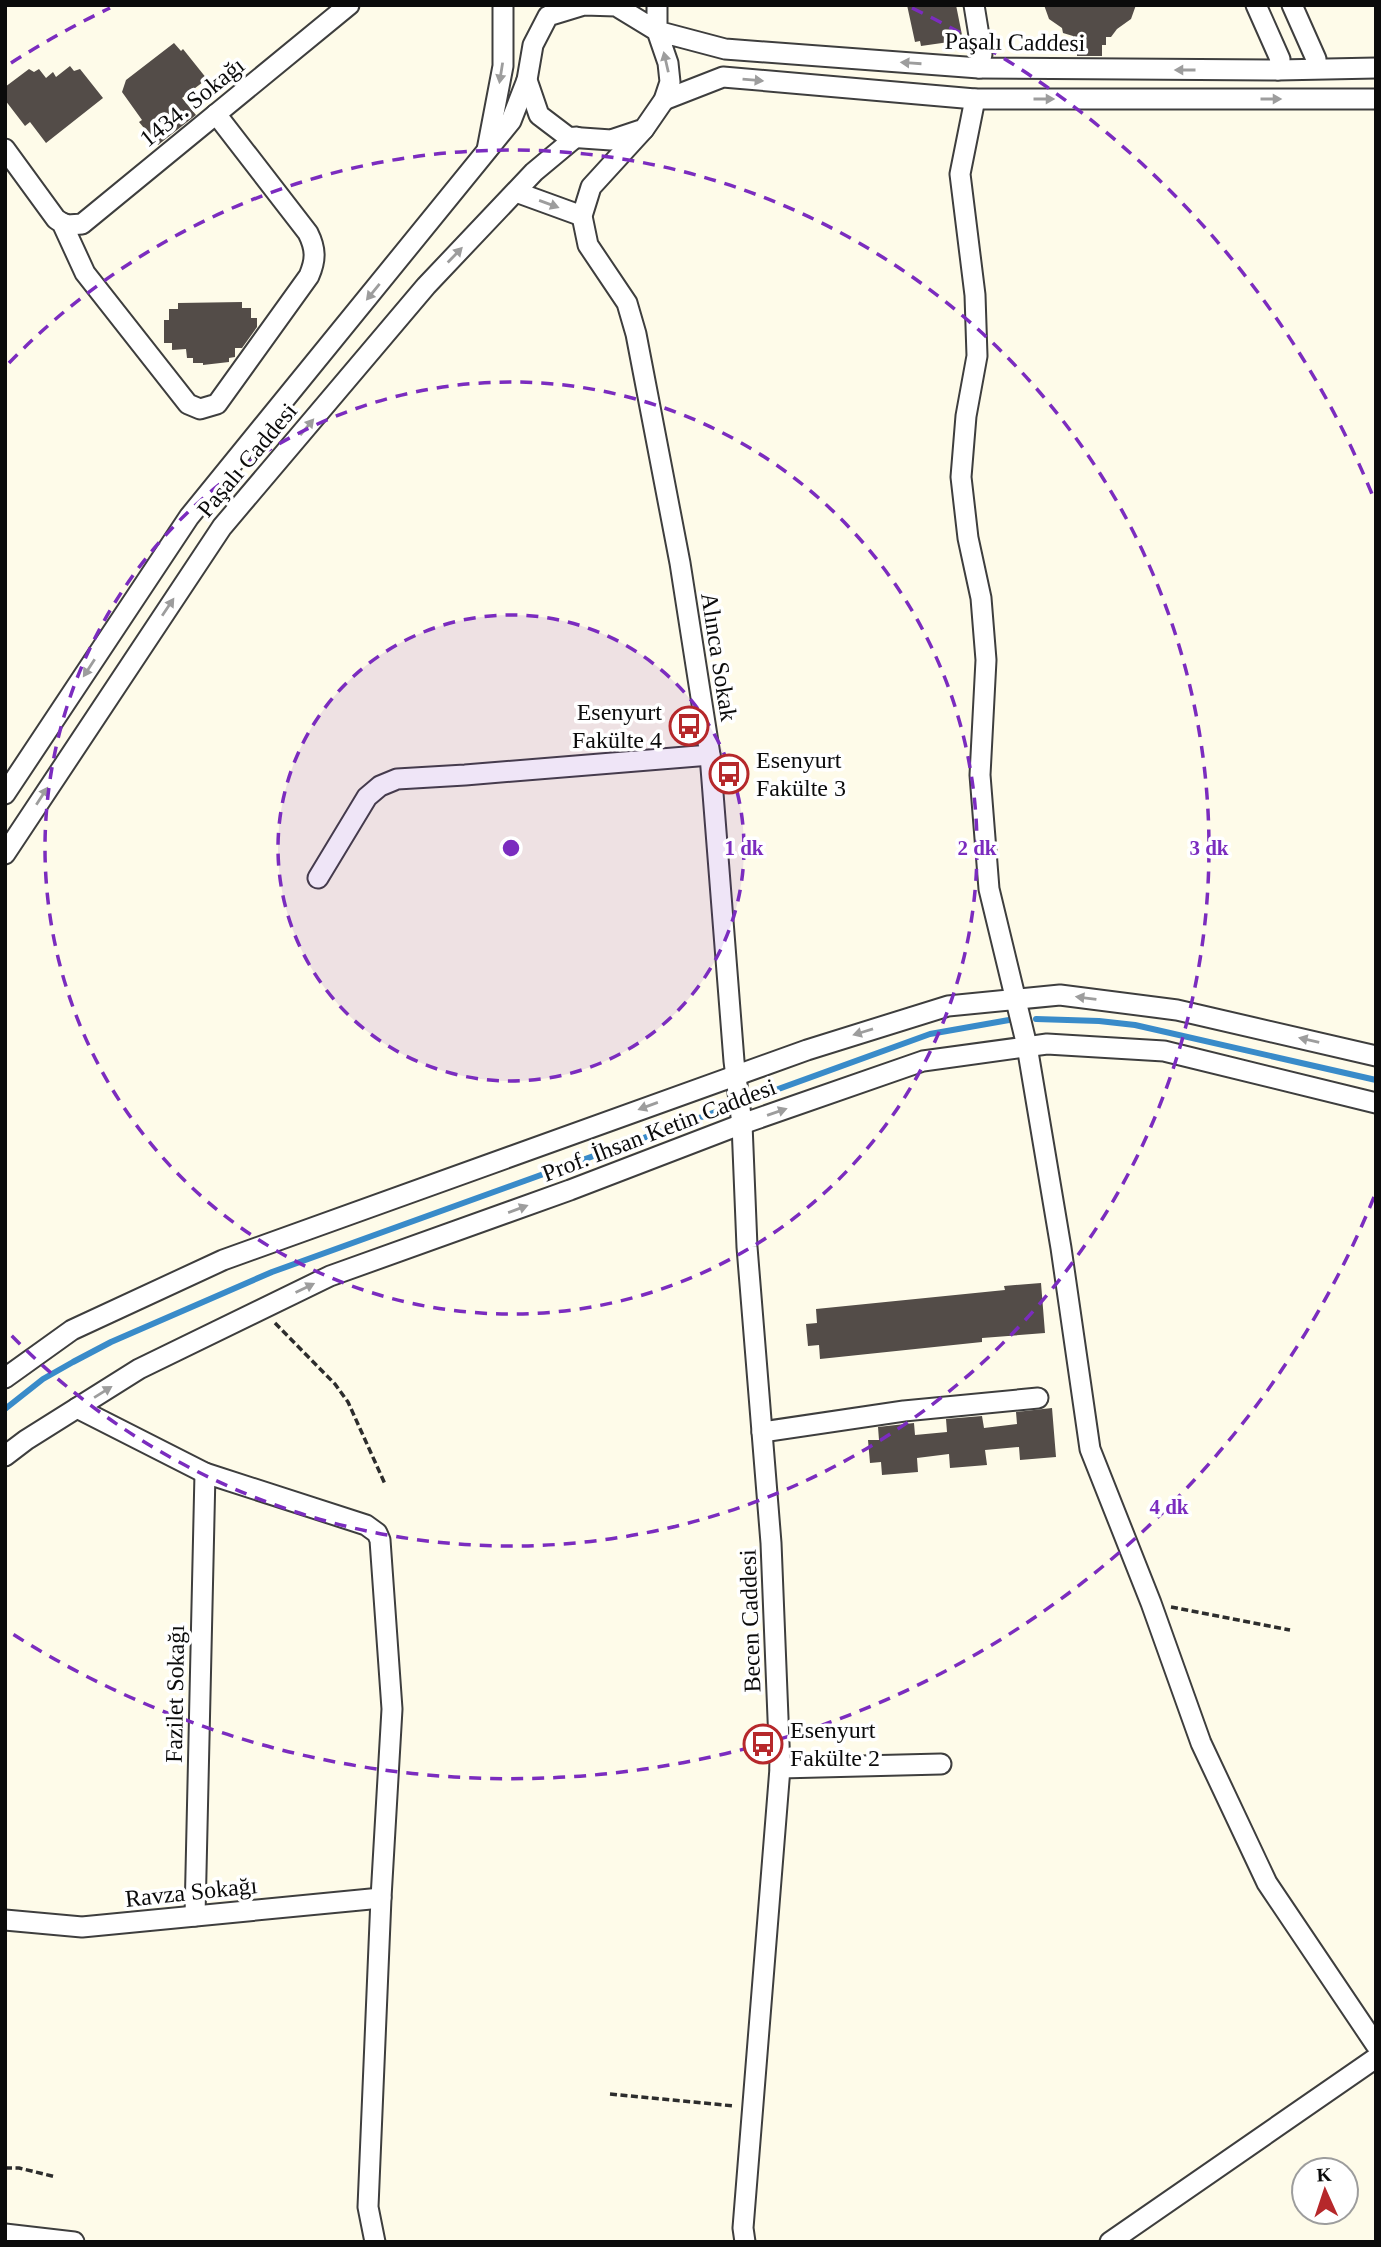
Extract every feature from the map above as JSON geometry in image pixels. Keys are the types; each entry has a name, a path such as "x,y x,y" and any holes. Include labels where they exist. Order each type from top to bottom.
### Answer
{"street":[{"name":"1434. Sokağı","path":"62,223 75,226 82,224 349,5"},
{"path":"486,152 503,66 503,5"},
{"path":"644,129 611,140 568,137 540,115 527,80 533,45 545,11 584,5 619,6 657,31"},
{"path":"516,192 582,216 592,187 644,129 664,100 670,82 668,63 657,31 657,5"},
{"path":"974,5 980,61"},
{"path":"1256,5 1280,59 1278,70"},
{"path":"1292,5 1316,59 1317,68"},
{"name":"Paşalı Caddesi","path":"657,31 725,49 980,61 1278,70 1376,68"},
{"path":"664,100 723,77 975,99 1376,99"},
{"name":"Paşalı Caddesi","path":"5,794 189,517 511,121 527,80"},
{"path":"975,99 960,174 975,295 977,356 966,416 961,477 968,538 981,598 986,660 980,775 989,889 1027,1046 1090,1449 1151,1603 1201,1743 1266,1883 1375,2047 1110,2242"},
{"path":"5,149 56,219 62,223 85,273 188,404 200,409 217,404 309,276 315,254 308,233 216,114"},
{"name":"Paşalı Caddesi","path":"5,854 222,527 426,286 534,172 576,138"},
{"name":"Alınca Sokak","path":"582,216 588,245 627,303 636,334 680,563 710,755 735,1075 742,1124"},
{"path":"317,878 367,797 380,786 397,779 710,755"},
{"name":"Prof. İhsan Ketin Caddesi","path":"5,1377 72,1330 223,1260 735,1075 948,1006 1060,995 1177,1010 1376,1056"},
{"name":"Prof. İhsan Ketin Caddesi","path":"5,1457 26,1440 139,1369 330,1276 570,1191 742,1124 923,1061 1047,1044 1164,1051 1376,1103"},
{"name":"Becen Caddesi","path":"742,1124 747,1247 771,1543 780,1768 743,2228 745,2242"},
{"path":"762,1432 904,1411 1038,1398"},
{"path":"77,1408 205,1473 366,1525 377,1534 392,1709 368,2207 375,2242"},
{"name":"Fazilet Sokağı","path":"195,1916 205,1473"},
{"path":"780,1768 941,1764"},
{"name":"Ravza Sokağı","path":"5,1920 82,1927 381,1898"},
{"path":"5,2234 74,2242"}],"path":[{"path":"262,1310 335,1384 348,1402 385,1484"},
{"path":"1151,1603 1290,1630"},
{"path":"610,2094 753,2108"},
{"path":"5,2168 19,2168 56,2177"}],"building":[{"path":"907,5 956,5 963,40 921,46 920,41 915,42"},
{"path":"1044,5 1136,5 1131,19 1111,37 1106,37 1106,45 1102,45 1102,56 1077,56 1077,45 1073,45 1073,36 1063,33 1062,28 1049,19"},
{"path":"174,43 181,51 183,49 207,79 182,98 196,115 158,145 139,122 142,120 122,92 126,80"},
{"path":"70,66 74,71 80,69 103,98 46,143 30,122 25,126 5,100 5,87 29,69 34,72 39,69 46,78 53,72 56,77"},
{"path":"242,302 242,308 251,308 251,318 257,318 257,327 242,348 235,348 235,357 229,358 229,362 203,365 193,363 193,358 187,358 186,349 172,350 172,343 164,343 164,320 169,320 169,309 178,309 178,303"},
{"path":"1041,1283 1045,1333 982,1338 982,1342 820,1359 819,1345 808,1346 806,1324 817,1323 816,1309 1005,1290 1004,1286"},
{"path":"1052,1408 1056,1457 1020,1460 1019,1447 985,1450 987,1465 950,1468 949,1454 917,1458 918,1472 882,1475 881,1462 870,1463 868,1440 879,1440 878,1427 914,1423 915,1435 947,1432 946,1419 982,1416 984,1428 1017,1424 1016,1412"}],"waterway":[{"path":"1036,1019 1135,1025 1376,1080"},
{"path":"762,1095 930,1034 1009,1020"},
{"path":"5,1409 43,1379 111,1342 272,1272 721,1110"}],"place":[{"name":"Esenyurt Fakülte 4","path":"689,726"},
{"name":"Esenyurt Fakülte 3","path":"729,774"},
{"name":"Esenyurt Fakülte 2","path":"763,1744"}]}
